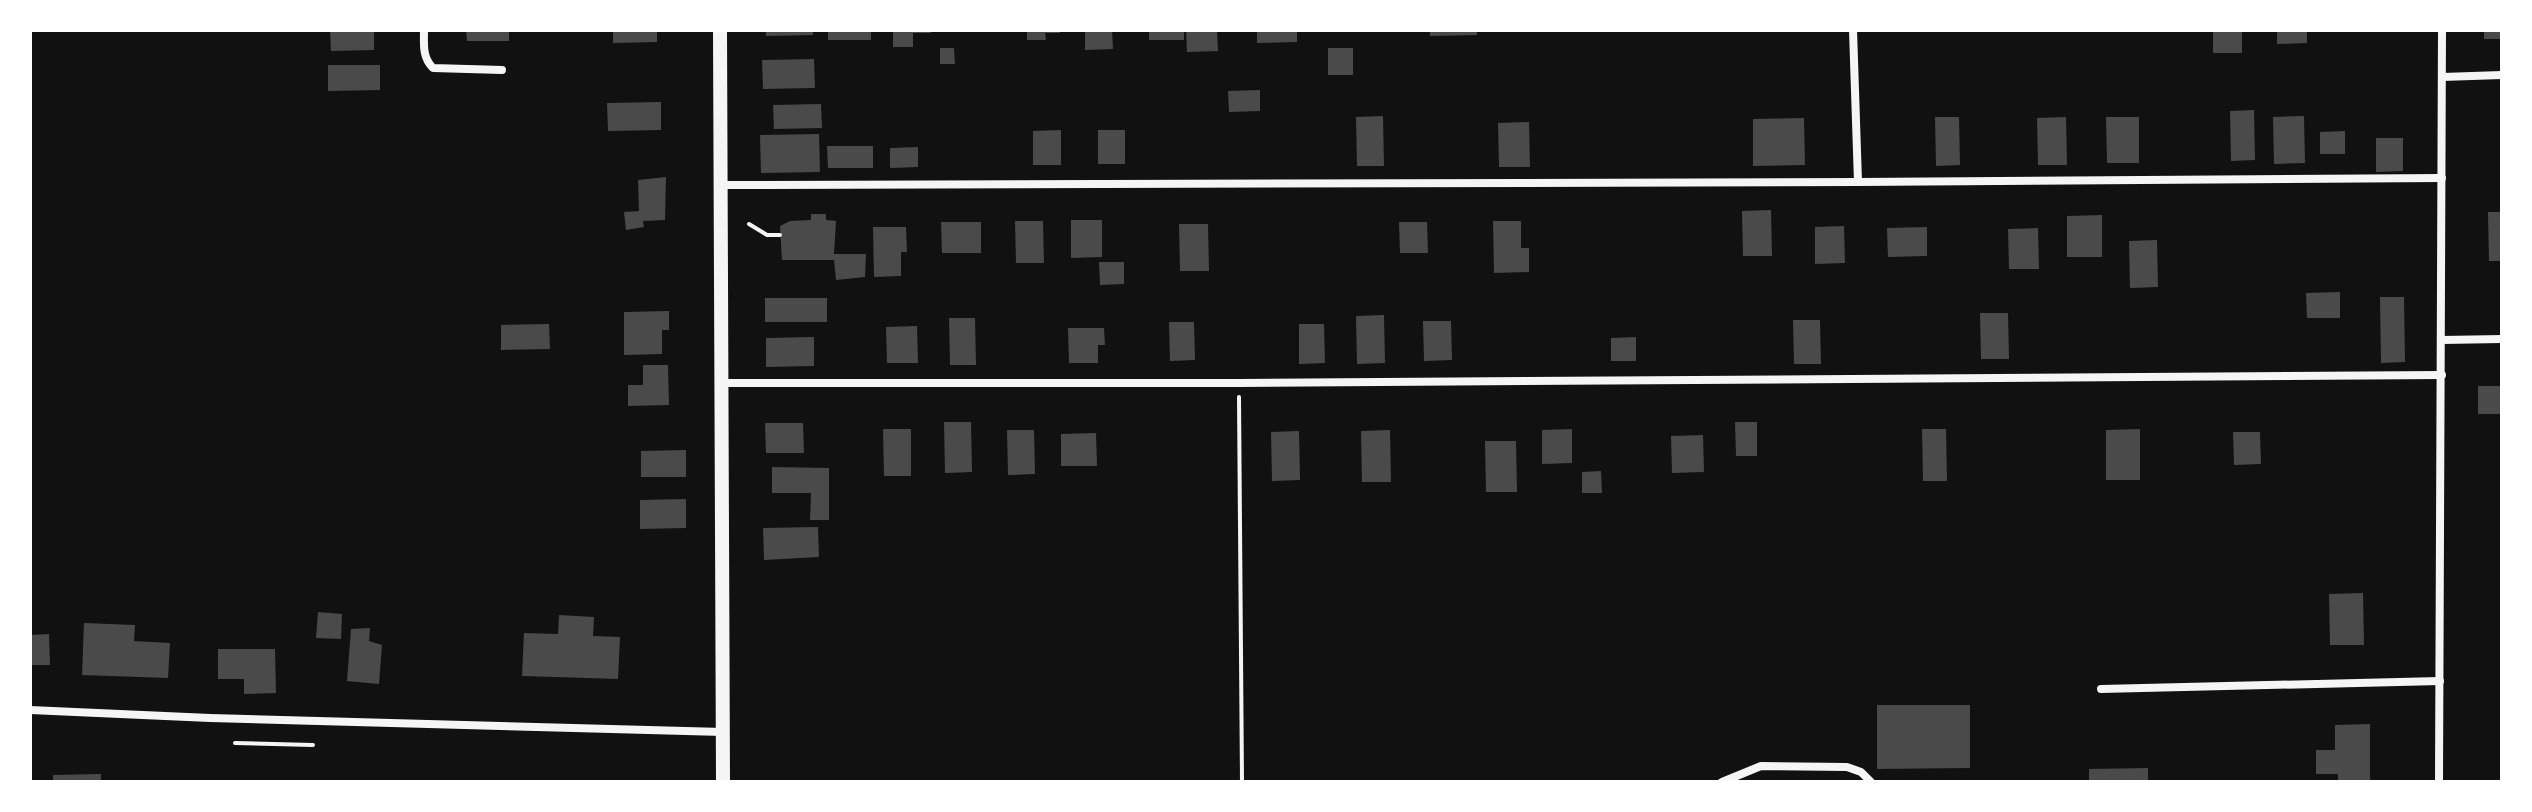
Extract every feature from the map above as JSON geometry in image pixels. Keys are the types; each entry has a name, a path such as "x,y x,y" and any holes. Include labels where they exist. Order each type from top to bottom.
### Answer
{"street":[{"path":"424,30 424,51 427,62 433,68 502,70"},
{"path":"720,30 723,782"},
{"path":"1853,30 1858,182"},
{"path":"2439,782 2442,30"},
{"path":"2442,77 2502,75"},
{"path":"721,185 2442,178"},
{"path":"2442,340 2502,339"},
{"path":"722,383 1239,383 2442,375"},
{"path":"2101,689 2440,681"},
{"path":"30,710 723,732"},
{"path":"1722,782 1761,766 1847,767 1861,772 1871,782"}],"path":[{"path":"749,224 767,235 780,235"},
{"path":"1239,383 1242,782"},
{"path":"235,743 313,745"}],"building":[{"path":"330,30 374,30 374,50 331,51"},
{"path":"466,30 509,30 509,41 467,41"},
{"path":"613,30 657,30 657,42 613,43"},
{"path":"766,30 813,30 813,35 766,36"},
{"path":"828,30 871,30 871,40 828,40"},
{"path":"893,30 931,30 931,33 913,33 913,47 893,47"},
{"path":"1027,30 1060,30 1060,33 1045,33 1046,40 1027,40"},
{"path":"1085,30 1112,30 1113,49 1085,50"},
{"path":"1149,30 1184,30 1184,40 1149,40"},
{"path":"1186,30 1217,30 1218,51 1187,52"},
{"path":"1257,30 1297,30 1297,42 1257,43"},
{"path":"1430,30 1477,30 1477,35 1430,36"},
{"path":"2213,30 2242,30 2242,53 2213,53"},
{"path":"2277,30 2307,30 2307,43 2277,44"},
{"path":"2484,30 2502,30 2502,39 2484,39"},
{"path":"940,48 954,48 955,64 940,64"},
{"path":"1328,48 1353,48 1353,75 1328,75"},
{"path":"814,59 815,88 763,89 762,60"},
{"path":"328,65 380,65 380,90 328,91"},
{"path":"1260,90 1260,111 1229,112 1228,91"},
{"path":"661,102 661,130 608,131 607,103"},
{"path":"821,104 822,128 774,129 773,105"},
{"path":"2254,110 2255,160 2231,161 2230,111"},
{"path":"1383,116 1384,166 1357,166 1356,117"},
{"path":"2304,116 2305,163 2274,164 2273,117"},
{"path":"1935,117 1959,117 1960,165 1936,166"},
{"path":"2066,117 2067,165 2038,165 2037,118"},
{"path":"2106,117 2139,117 2139,163 2107,163"},
{"path":"1804,118 1805,165 1753,166 1753,119"},
{"path":"1529,122 1530,167 1499,167 1498,123"},
{"path":"1061,130 1061,165 1033,165 1033,131"},
{"path":"1098,130 1125,130 1125,164 1098,164"},
{"path":"2345,131 2345,154 2320,154 2320,132"},
{"path":"819,134 820,172 761,173 760,135"},
{"path":"2376,138 2403,138 2403,171 2376,172"},
{"path":"827,146 873,146 873,168 828,168"},
{"path":"918,147 918,167 890,168 890,148"},
{"path":"666,177 665,220 643,221 644,227 626,230 624,212 639,211 638,180"},
{"path":"1771,210 1772,256 1743,256 1742,211"},
{"path":"2488,212 2502,212 2502,261 2489,261"},
{"path":"811,214 826,214 826,220 836,221 834,254 866,254 865,277 836,280 834,260 782,260 780,226 790,221 811,220"},
{"path":"2102,215 2102,257 2067,257 2067,216"},
{"path":"1071,220 1102,220 1102,257 1071,258"},
{"path":"1015,221 1043,221 1044,263 1016,263"},
{"path":"1493,221 1521,221 1521,248 1529,248 1529,272 1494,273"},
{"path":"941,222 981,222 981,253 942,253"},
{"path":"1399,222 1427,222 1428,253 1400,253"},
{"path":"1179,224 1208,224 1209,271 1180,271"},
{"path":"1844,226 1845,263 1815,264 1815,227"},
{"path":"873,227 906,227 907,252 901,252 901,276 874,277"},
{"path":"1927,227 1927,256 1888,257 1887,228"},
{"path":"2038,228 2039,269 2009,269 2008,229"},
{"path":"2157,240 2158,287 2130,288 2129,241"},
{"path":"1099,262 1124,262 1124,284 1100,285"},
{"path":"2340,292 2340,318 2307,318 2306,293"},
{"path":"2380,297 2404,297 2405,362 2381,363"},
{"path":"765,298 827,298 827,322 765,322"},
{"path":"669,311 669,330 662,330 662,354 624,355 624,312"},
{"path":"1980,313 2008,313 2009,359 1981,359"},
{"path":"1384,315 1385,363 1357,364 1356,316"},
{"path":"949,318 975,318 976,365 950,365"},
{"path":"1793,320 1820,320 1821,364 1794,364"},
{"path":"1423,321 1451,321 1452,360 1424,361"},
{"path":"1169,322 1194,322 1195,360 1170,361"},
{"path":"549,324 550,349 501,350 501,325"},
{"path":"1299,324 1324,324 1325,363 1299,364"},
{"path":"917,326 918,363 887,363 886,327"},
{"path":"1068,328 1104,328 1105,345 1098,345 1098,363 1069,363"},
{"path":"814,337 814,366 766,367 766,338"},
{"path":"1636,337 1636,361 1611,361 1611,338"},
{"path":"643,365 668,365 669,405 628,406 628,385 643,385"},
{"path":"2478,386 2502,386 2502,414 2478,414"},
{"path":"944,422 971,422 972,472 945,473"},
{"path":"1735,422 1757,422 1757,456 1736,456"},
{"path":"765,423 803,423 804,453 766,453"},
{"path":"883,429 911,429 911,476 884,476"},
{"path":"1572,429 1572,463 1542,464 1542,430"},
{"path":"1922,429 1946,429 1947,481 1923,481"},
{"path":"2140,429 2140,480 2106,480 2106,430"},
{"path":"1007,430 1034,430 1035,474 1008,475"},
{"path":"1390,430 1391,482 1362,482 1361,431"},
{"path":"1299,431 1300,480 1272,481 1271,432"},
{"path":"2233,432 2260,432 2261,464 2234,465"},
{"path":"1096,433 1097,466 1061,466 1061,434"},
{"path":"1703,435 1704,472 1672,473 1671,436"},
{"path":"1485,441 1516,441 1517,492 1486,492"},
{"path":"686,450 686,477 641,477 641,451"},
{"path":"772,467 829,468 829,520 810,520 811,493 772,493"},
{"path":"1601,471 1602,493 1582,493 1582,472"},
{"path":"686,499 686,528 640,529 640,500"},
{"path":"818,527 819,557 764,560 763,528"},
{"path":"2363,593 2364,645 2330,645 2329,594"},
{"path":"318,612 342,614 341,639 316,638"},
{"path":"559,615 594,617 593,636 620,637 618,679 522,676 524,633 558,634"},
{"path":"84,623 135,625 134,641 170,643 168,678 82,675"},
{"path":"370,628 369,641 382,645 379,684 347,681 351,629"},
{"path":"49,634 50,665 30,665 30,635"},
{"path":"218,649 275,649 276,693 244,694 244,679 218,679"},
{"path":"1877,705 1970,705 1970,768 1877,769"},
{"path":"2370,724 2370,782 2338,782 2338,774 2316,774 2316,750 2335,750 2335,725"},
{"path":"2148,768 2148,782 2089,782 2089,769"},
{"path":"101,774 101,782 53,782 53,775"}]}
